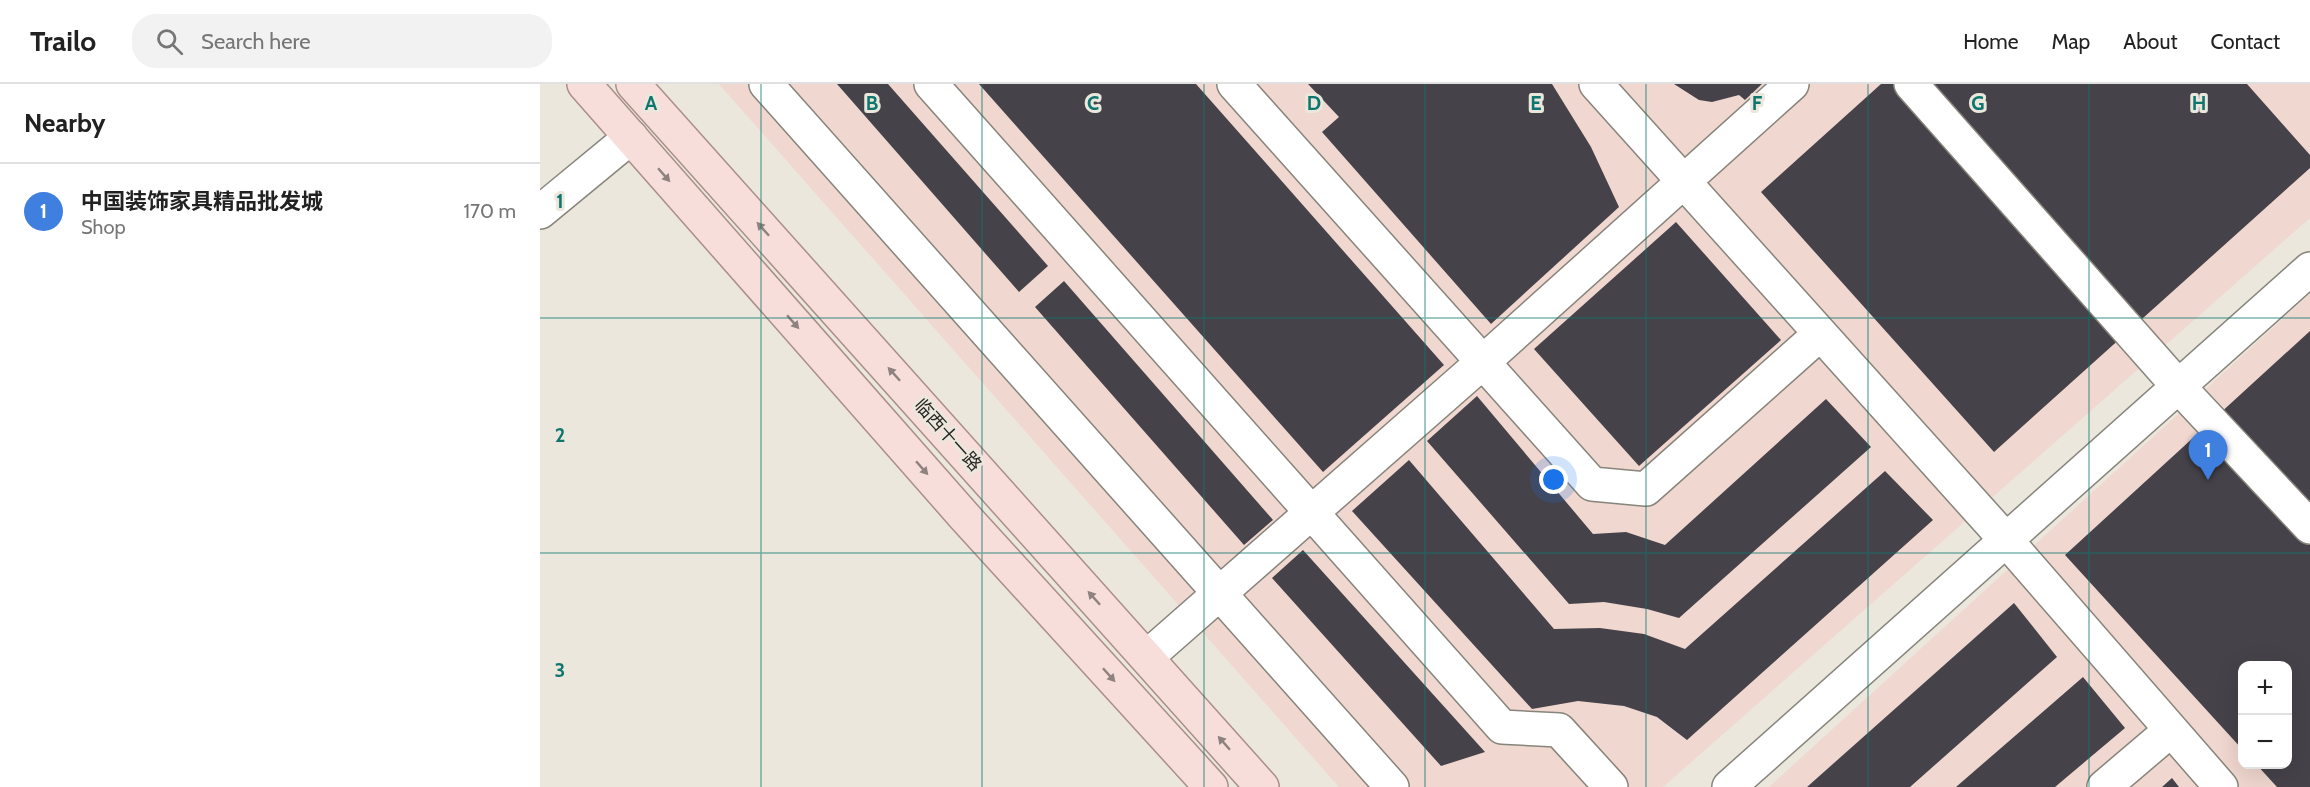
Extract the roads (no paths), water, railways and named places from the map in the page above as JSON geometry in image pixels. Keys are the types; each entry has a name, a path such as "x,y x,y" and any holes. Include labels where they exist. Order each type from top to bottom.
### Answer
{"main road":[{"path":"584,84 964,516 1211,787"},
{"name":"临西十一路","path":"633,84 1262,787"}],"street":[{"path":"766,84 1392,787"},
{"path":"931,84 1310,514 1502,727 1559,730 1611,787"},
{"path":"1234,84 1592,484 1646,489 1820,334"},
{"path":"1596,84 2006,540 2221,787"},
{"path":"1147,657 1484,361 1792,84"},
{"path":"1911,84 2178,386 2310,527"},
{"path":"540,212 631,137"},
{"path":"1729,787 2310,269"},
{"path":"2104,787 2171,730"}],"place":[{"name":"中国装饰家具精品批发城","path":"2208,480"}]}
